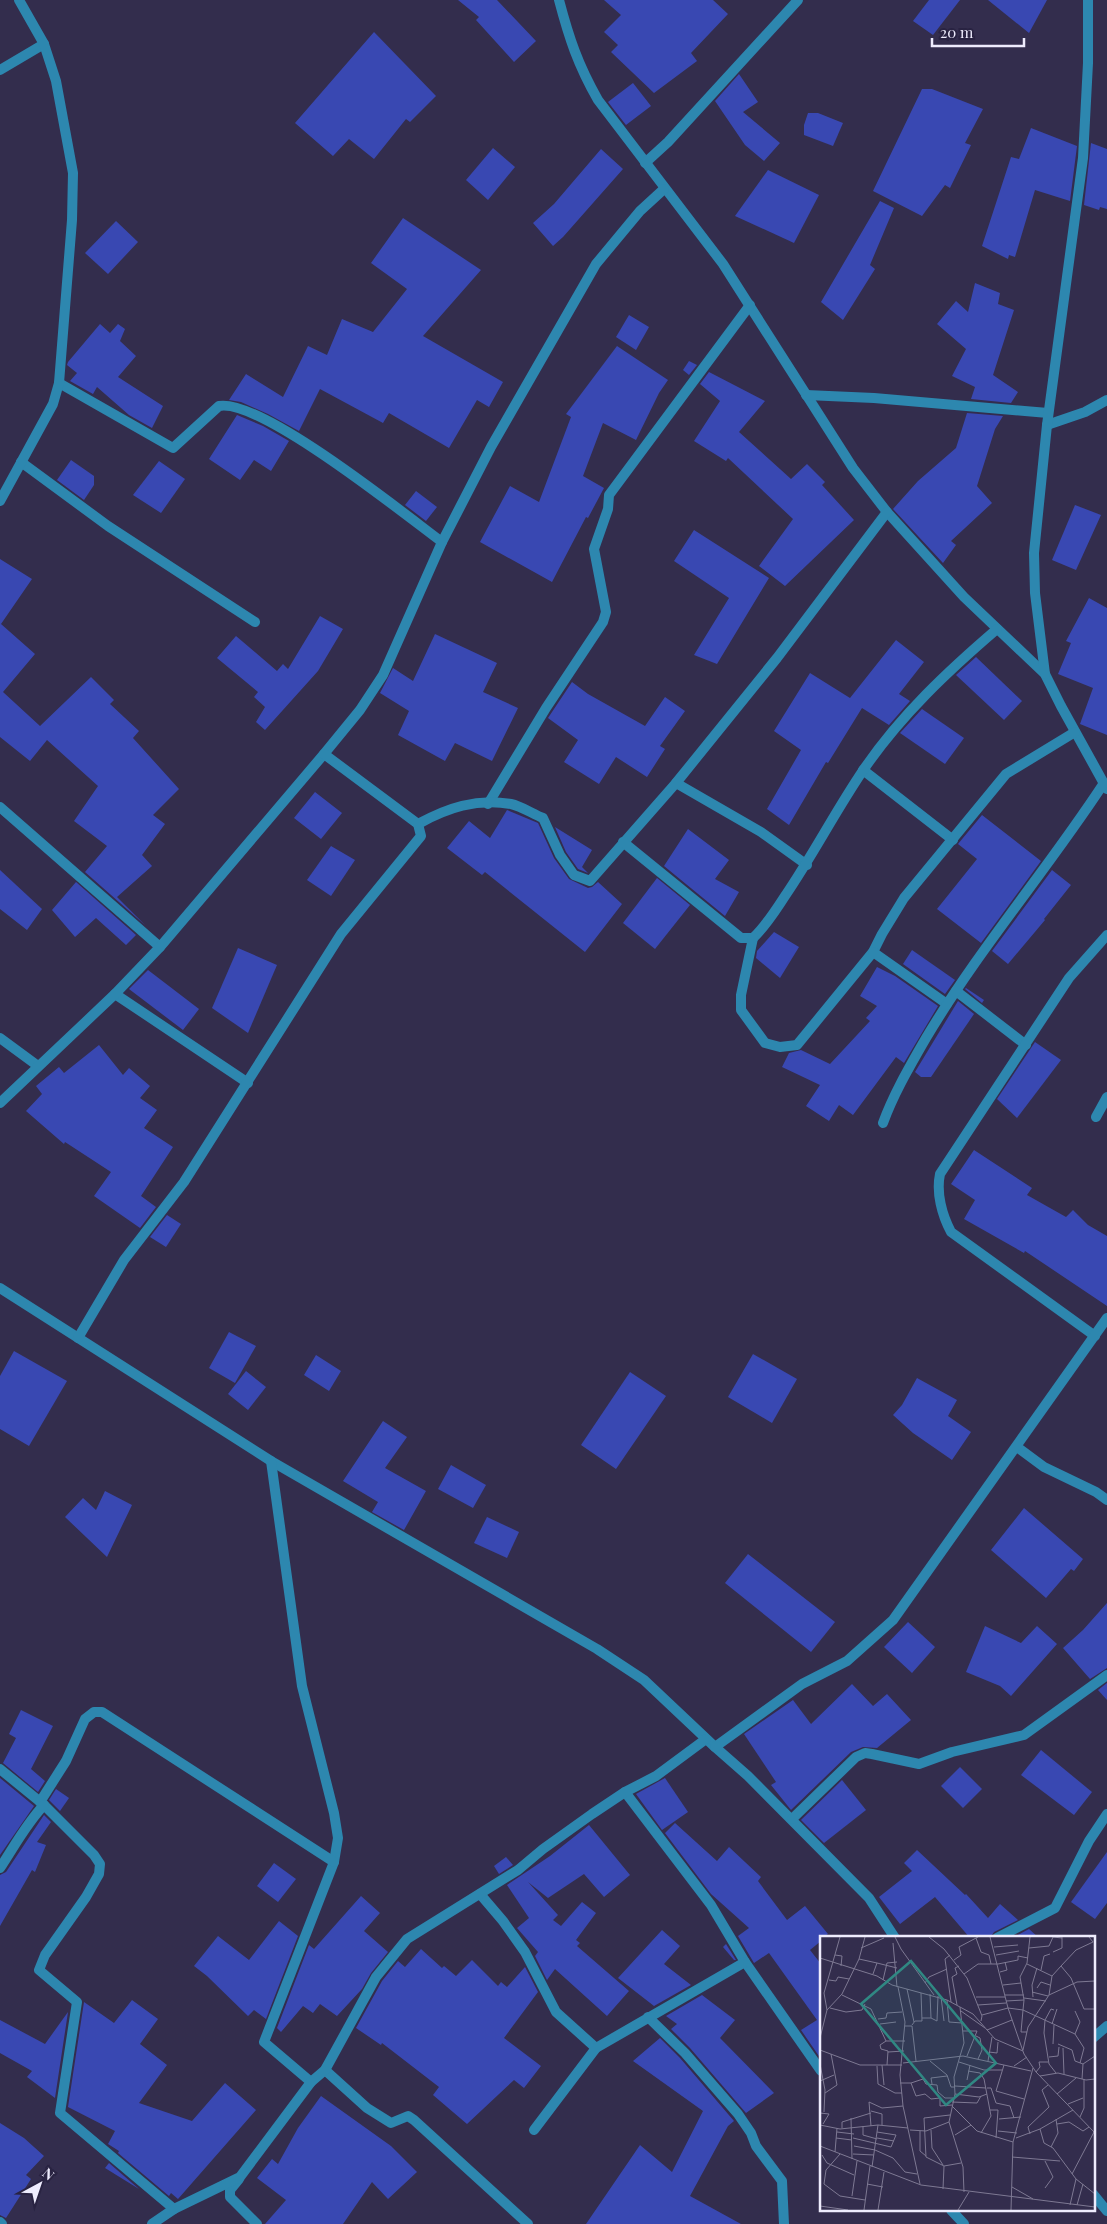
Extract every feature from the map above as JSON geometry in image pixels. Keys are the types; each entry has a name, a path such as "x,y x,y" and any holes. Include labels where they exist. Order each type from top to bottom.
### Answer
{"street":[{"path":"0,501 53,404 59,384 72,220 73,173 56,81 44,44 19,0"},
{"path":"559,0 572,47 584,75 598,100 723,264 853,468 887,512 964,598 1045,674 1106,786 947,1004 900,1083 883,1122"},
{"path":"645,163 668,142 798,0"},
{"path":"1045,674 1036,593 1034,553 1048,413 1083,158 1088,63 1088,0"},
{"path":"0,70 44,44"},
{"path":"0,1102 115,994 160,947 360,710 383,675 442,542 491,447 596,264 640,211 664,189"},
{"path":"488,804 546,708 603,622 606,612 594,549 608,509 609,495 750,306"},
{"path":"59,384 173,448 219,406 228,404 239,407 282,428 341,467 442,542"},
{"path":"806,395 874,398 1048,413"},
{"path":"1047,425 1085,412 1107,400"},
{"path":"21,462 108,526 256,622"},
{"path":"418,824 443,810 472,803 512,804 543,818 560,855 574,874 590,880 676,783 777,658 887,512"},
{"path":"997,628 945,673 899,722 863,770 807,865 764,928 753,938 740,995 741,1010 765,1043 780,1047 797,1045 874,952 882,934 904,898 1006,774 1075,732"},
{"path":"78,1338 124,1260 184,1182 341,934 420,836 418,824 324,754"},
{"path":"863,770 953,840"},
{"path":"676,783 761,832 807,865"},
{"path":"0,807 160,947"},
{"path":"623,842 741,938 753,938"},
{"path":"1095,1336 951,1232 944,1219 938,1185 940,1174 1069,978 1107,935"},
{"path":"874,952 947,1004"},
{"path":"956,991 1026,1045"},
{"path":"115,994 248,1083"},
{"path":"0,1038 38,1066"},
{"path":"1096,1117 1107,1097"},
{"path":"0,1288 271,1461 598,1649 644,1680 706,1738 714,1748 748,1776 792,1818 869,1898 894,1936"},
{"path":"714,1748 802,1684 847,1661 893,1620 1107,1318"},
{"path":"1017,1447 1044,1467 1096,1492 1107,1500"},
{"path":"271,1461 302,1686 334,1813 338,1838 334,1862 265,2038 266,2045 312,2082"},
{"path":"792,1818 856,1757 865,1753 920,1764 952,1752 1012,1739 1024,1735 1107,1675"},
{"path":"0,1868 22,1836 25,1827 42,1804 66,1761 85,1719 94,1712 102,1712 334,1862"},
{"path":"257,2224 230,2197 230,2190 312,2082 324,2070 376,1977 407,1939 518,1870 543,1849 625,1792 656,1776 706,1738"},
{"path":"0,1769 42,1804 94,1855 100,1864 99,1874 45,1955 39,1970 77,2002 60,2113 174,2209"},
{"path":"625,1792 711,1905 745,1962 820,2070"},
{"path":"1000,1936 1055,1908 1089,1841 1107,1814"},
{"path":"480,1894 503,1921 525,1952 556,2012 596,2048"},
{"path":"534,2130 596,2048 745,1962"},
{"path":"648,2017 685,2053 738,2114 751,2133 756,2146 782,2181 784,2224"},
{"path":"1094,2037 1107,2026"},
{"path":"324,2070 367,2108 390,2123 408,2116 414,2120 528,2224"},
{"path":"152,2224 174,2209 240,2177"},
{"path":"1094,2195 1107,2211"},
{"path":"953,2212 964,2224"}],"building":[{"path":"458,0 497,0 536,41 514,62 476,20 479,17"},
{"path":"604,0 713,0 728,14 691,53 697,61 654,93 611,52 618,45 604,32 621,15"},
{"path":"929,0 960,0 933,35 913,21"},
{"path":"988,0 1047,0 1029,33"},
{"path":"374,32 436,96 410,122 406,119 374,159 349,139 333,156 295,123"},
{"path":"739,74 758,102 743,112 780,143 764,161 745,145 715,101"},
{"path":"633,83 651,106 626,125 608,102"},
{"path":"922,89 932,89 983,109 965,143 971,145 950,188 945,185 922,216 873,191"},
{"path":"808,113 818,113 843,123 833,146 804,135 804,125"},
{"path":"1031,128 1077,146 1070,201 1035,190 1015,257 1009,255 1008,259 982,246 1011,157 1019,159"},
{"path":"1091,143 1107,149 1107,209 1100,207 1099,210 1084,205"},
{"path":"493,148 515,167 488,200 466,180"},
{"path":"601,149 623,169 553,246 533,223 554,204"},
{"path":"768,170 819,195 794,243 735,216"},
{"path":"880,201 894,208 870,265 875,269 843,320 821,302"},
{"path":"403,218 481,270 423,336 503,382 489,407 477,400 449,448 389,413 383,423 320,389 299,431 241,402 229,400 246,374 283,397 308,346 327,355 342,319 373,332 407,289 371,263"},
{"path":"116,221 138,242 108,274 85,253"},
{"path":"975,283 1000,293 998,304 1014,310 993,375 1018,392 1011,403 971,399 975,387 952,376 966,349 937,324 956,301 968,312"},
{"path":"629,315 649,327 636,350 616,337"},
{"path":"100,324 110,333 118,324 125,329 120,341 136,356 118,377 163,406 152,428 129,415 97,387 93,394 70,381 77,373 67,365 68,362"},
{"path":"617,346 668,380 659,393 636,440 603,423 583,476 604,488 588,518 586,517 552,582 480,542 510,486 539,502 571,417 566,414"},
{"path":"689,361 697,365 689,375 683,370"},
{"path":"709,372 765,401 739,432 791,479 807,464 825,482 822,485 854,520 785,586 759,566 793,519 728,458 726,461 694,441 720,401 700,384"},
{"path":"967,413 1003,416 995,429 977,486 992,503 951,541 956,545 943,563 893,509 918,481 956,448"},
{"path":"237,415 263,426 289,441 271,471 254,460 240,480 209,459"},
{"path":"71,460 94,476 94,485 84,500 57,480"},
{"path":"159,461 185,479 161,513 133,495"},
{"path":"416,491 437,507 426,521 405,505"},
{"path":"1075,505 1101,515 1076,570 1052,560"},
{"path":"694,530 769,578 717,664 694,655 729,598 674,561"},
{"path":"0,559 32,579 1,624 35,654 3,692 40,726 91,677 114,700 110,704 139,731 133,738 179,789 153,815 165,824 142,855 152,866 117,897 145,925 85,872 107,846 74,821 98,786 47,740 30,761 0,737"},
{"path":"1089,598 1107,608 1107,735 1080,724 1093,688 1058,674 1071,643 1066,641"},
{"path":"320,616 343,629 318,671 265,730 256,722 265,707 254,697 258,692 217,658 236,636 277,671 283,664 288,669"},
{"path":"435,634 497,663 483,692 518,708 492,761 455,743 445,761 398,735 409,711 380,693 393,668 413,681"},
{"path":"896,640 924,662 899,694 910,701 889,725 862,708 828,763 826,762 789,825 767,809 801,750 774,731 810,673 850,698"},
{"path":"976,657 1022,701 1004,720 956,675"},
{"path":"572,682 588,694 645,726 665,697 685,711 660,746 665,749 647,777 616,757 599,784 564,762 578,740 548,718"},
{"path":"922,709 964,738 945,764 900,733"},
{"path":"315,792 342,813 321,839 294,818"},
{"path":"507,810 538,823 554,858 569,879 588,888 598,882 622,904 585,952 485,872 482,875 447,848 469,821 490,838"},
{"path":"982,815 1041,861 981,943 937,909 977,859 958,844"},
{"path":"555,827 592,850 582,867 588,873 578,869 566,852"},
{"path":"688,829 729,860 715,879 739,892 725,916 664,866"},
{"path":"331,846 355,860 331,896 307,880"},
{"path":"0,870 42,909 27,930 0,909"},
{"path":"1052,870 1071,885 1008,964 992,951"},
{"path":"657,878 690,905 655,949 623,923"},
{"path":"76,882 136,935 126,945 96,918 75,937 52,910"},
{"path":"774,932 799,947 780,978 756,958 757,951"},
{"path":"238,948 277,965 248,1033 212,1008"},
{"path":"912,950 955,980 945,994 903,964"},
{"path":"877,967 895,976 938,1006 904,1063 896,1057 853,1115 839,1105 829,1121 806,1106 820,1085 782,1067 789,1053 801,1050 830,1064 870,1021 866,1018 877,1006 860,996"},
{"path":"148,970 199,1009 183,1030 129,989"},
{"path":"965,989 984,1000 982,1003"},
{"path":"958,1001 974,1014 931,1077 921,1077 915,1072"},
{"path":"1035,1042 1061,1060 1017,1118 997,1099"},
{"path":"99,1045 123,1075 129,1068 150,1086 140,1098 157,1110 144,1128 173,1147 141,1196 156,1207 140,1228 94,1196 111,1172 65,1142 64,1144 26,1111 42,1094 36,1086 59,1067 64,1073"},
{"path":"974,1150 1032,1188 1027,1195 1066,1217 1073,1210 1088,1225 1107,1236 1107,1306 1025,1251 1024,1253 964,1219 975,1200 951,1184"},
{"path":"167,1215 181,1224 166,1247 150,1237"},
{"path":"229,1332 256,1346 235,1383 209,1368"},
{"path":"14,1351 67,1381 29,1446 0,1429 0,1376"},
{"path":"753,1354 797,1379 772,1423 728,1397"},
{"path":"316,1355 341,1371 329,1391 304,1375"},
{"path":"246,1371 266,1387 248,1410 228,1394"},
{"path":"630,1372 666,1396 616,1469 581,1445"},
{"path":"917,1378 957,1400 948,1416 971,1432 952,1460 913,1433 893,1415 902,1405"},
{"path":"383,1421 407,1437 385,1468 426,1491 404,1530 372,1512 378,1502 343,1481"},
{"path":"451,1465 486,1485 473,1508 438,1489"},
{"path":"105,1491 132,1505 107,1557 65,1517 83,1498 96,1510"},
{"path":"1024,1508 1083,1559 1074,1571 1071,1569 1046,1598 991,1550"},
{"path":"487,1517 519,1532 507,1558 474,1543"},
{"path":"748,1554 835,1622 811,1652 725,1583"},
{"path":"1107,1603 1107,1668 1090,1679 1063,1648 1083,1630"},
{"path":"908,1622 935,1647 912,1673 884,1647"},
{"path":"985,1626 1021,1643 1037,1626 1057,1644 1011,1696 1000,1686 966,1672"},
{"path":"1107,1683 1107,1700 1098,1690"},
{"path":"852,1684 873,1706 887,1694 911,1720 877,1748 863,1747 851,1752 791,1810 771,1785 776,1782 744,1734 793,1700 811,1724"},
{"path":"21,1710 53,1726 31,1769 45,1781 38,1792 3,1763 16,1738 9,1734"},
{"path":"1041,1750 1092,1792 1074,1815 1021,1775"},
{"path":"960,1767 982,1789 963,1808 941,1786"},
{"path":"0,1778 34,1806 0,1855"},
{"path":"665,1778 688,1812 662,1830 636,1794"},
{"path":"842,1780 866,1810 824,1843 801,1820"},
{"path":"56,1789 69,1798 60,1811 49,1800"},
{"path":"44,1815 51,1822 37,1842 46,1845 35,1872 32,1870 0,1926 0,1875 6,1872"},
{"path":"675,1823 717,1861 729,1847 761,1877 758,1881 787,1920 805,1906 828,1934 820,1936 820,1942 810,1950 820,1963 820,2058 801,2030 817,2020 769,1953 754,1963 738,1936 749,1928 711,1894 665,1833"},
{"path":"589,1825 630,1875 604,1897 584,1874 548,1898 528,1882 558,1915 553,1920 561,1926 582,1902 596,1913 576,1940 580,1943 577,1946 629,1991 607,2016 555,1969 547,1980 535,1956 538,1952 517,1928 529,1918 507,1885 550,1856"},
{"path":"917,1850 966,1894 988,1918 1000,1904 1018,1920 994,1932 991,1936 968,1936 935,1897 900,1924 879,1897 912,1871 904,1863"},
{"path":"1107,1852 1107,1903 1095,1919 1071,1902"},
{"path":"506,1857 513,1865 499,1874 494,1866"},
{"path":"274,1863 296,1879 278,1902 257,1886"},
{"path":"361,1896 380,1913 364,1931 388,1952 371,1973 362,1989 337,2016 320,2004 313,2013 303,2006 281,2032 277,2028 309,1945 314,1949"},
{"path":"279,1921 298,1936 266,2019 254,2010 248,2016 194,1966 218,1936 249,1960"},
{"path":"1029,1929 1037,1936 1016,1936"},
{"path":"662,1930 680,1946 664,1964 691,1985 654,2006 618,1978"},
{"path":"726,1944 736,1960 723,1947"},
{"path":"421,1949 442,1968 444,1966 456,1976 472,1960 498,1986 501,1982 507,1987 525,1967 538,1992 504,2038 541,2066 524,2088 514,2080 467,2124 433,2095 439,2087 382,2043 381,2045 356,2028 382,1981 398,1961 405,1967"},
{"path":"702,1995 735,2020 720,2038 774,2093 746,2113 690,2048 671,2029 677,2024 666,2016"},
{"path":"132,2000 158,2019 140,2044 167,2065 139,2103 192,2121 225,2083 256,2110 178,2199 171,2193 169,2196 118,2153 119,2151 108,2144 115,2131 68,2107 84,2002 114,2023"},
{"path":"68,2012 55,2098 27,2077 32,2071 0,2053 0,2020 45,2044"},
{"path":"660,2038 680,2058 734,2121 728,2126 690,2196 741,2224 586,2224 640,2145 672,2172 703,2111 633,2061"},
{"path":"321,2096 391,2146 417,2172 388,2199 372,2182 343,2224 265,2224 286,2200 257,2178 272,2159 278,2164 298,2128"},
{"path":"0,2123 24,2138 44,2156 26,2175 31,2179 6,2218 0,2215"},
{"path":"109,2163 139,2189 105,2168"}]}
